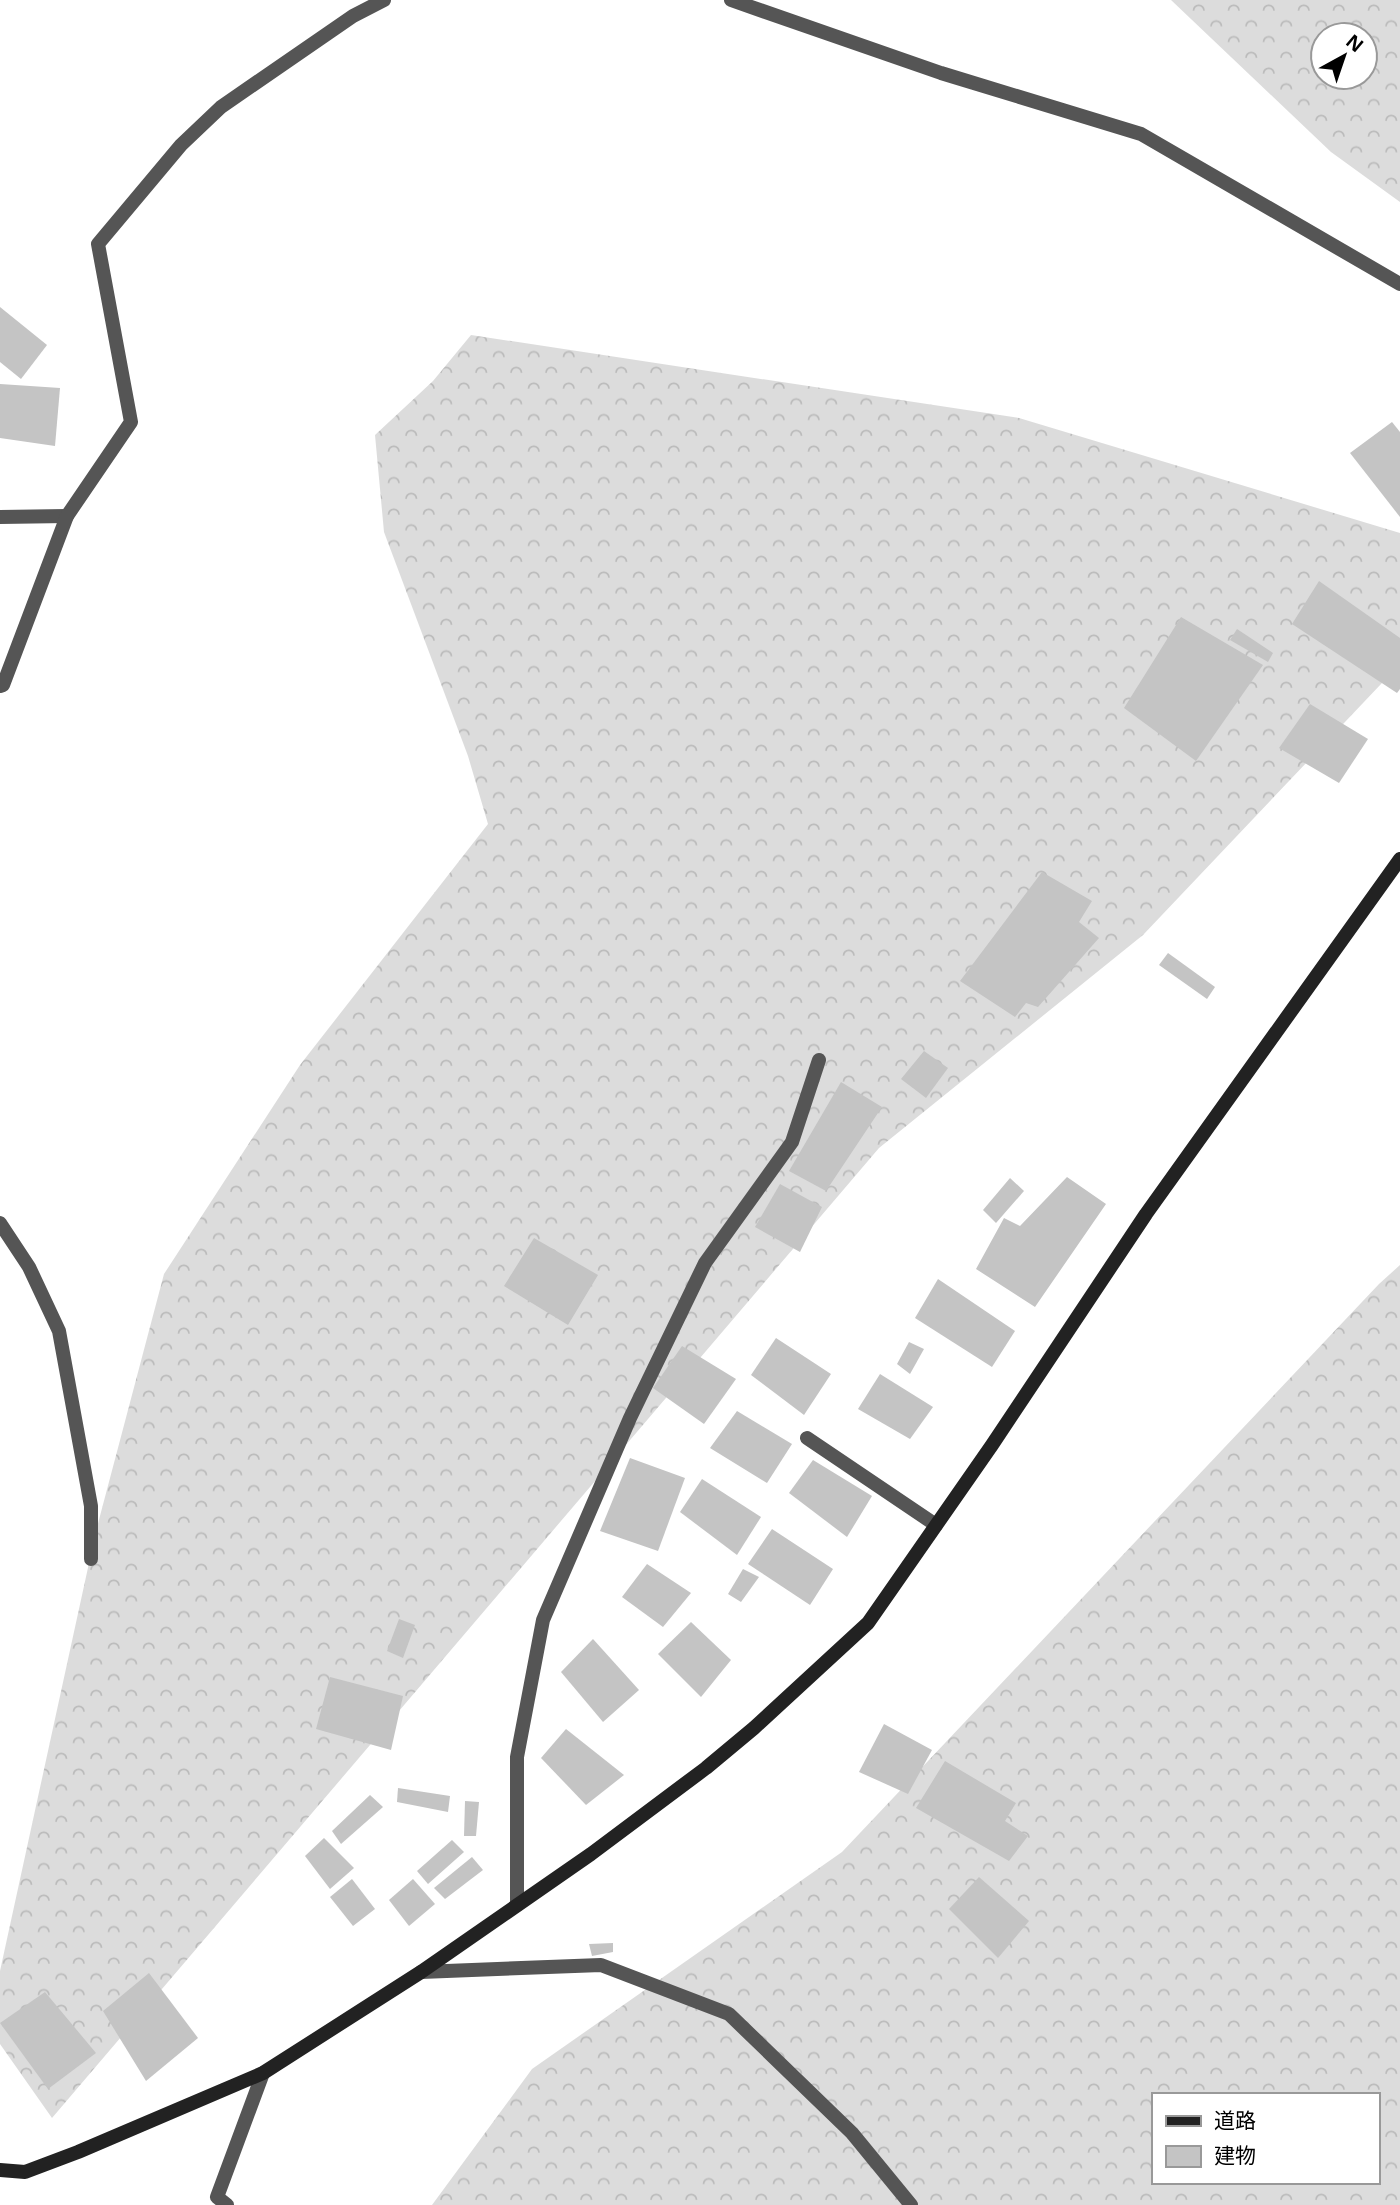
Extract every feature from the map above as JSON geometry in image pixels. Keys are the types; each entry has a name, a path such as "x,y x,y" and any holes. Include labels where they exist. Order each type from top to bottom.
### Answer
{"street":[{"path":"0,686 3,685 67,516 131,422 98,244 181,145 221,107 354,16 384,0"},
{"path":"731,0 941,73 1141,134 1400,284"},
{"path":"0,517 67,516"},
{"path":"0,2170 25,2172 263,2073 421,1972 602,1847 754,1728 868,1623 1146,1214 1400,859"},
{"path":"517,1905 517,1757 543,1620 630,1418 705,1263 792,1142 819,1060"},
{"path":"0,1223 29,1266 59,1331 91,1506 91,1559"},
{"path":"807,1438 936,1525"},
{"path":"421,1972 601,1965 729,2014 852,2133 911,2205"},
{"path":"227,2205 218,2197 263,2073"}],"green space":[{"path":"1171,0 1400,0 1400,202 1331,152"},
{"path":"471,335 1019,418 1400,533 1400,664 1143,935 879,1148 52,2118 0,2044 0,1971 96,1531 164,1274 300,1065 488,824 468,756 384,532 375,435 433,381"},
{"path":"1400,1265 1400,2205 432,2205 532,2069 842,1852 1379,1284"}],"building":[{"path":"0,307 47,345 21,379 0,362"},
{"path":"0,384 60,388 55,446 0,438"},
{"path":"1392,422 1400,432 1400,517 1350,453"},
{"path":"1319,581 1400,638 1400,689 1397,693 1292,624"},
{"path":"1181,617 1263,665 1196,761 1124,708"},
{"path":"1237,629 1273,653 1268,662 1230,640"},
{"path":"1310,704 1368,739 1339,783 1279,748"},
{"path":"1042,872 1092,901 1079,922 1099,938 1038,1007 1026,1003 1015,1017 960,981"},
{"path":"1168,953 1215,987 1207,999 1159,965"},
{"path":"924,1051 948,1068 926,1098 901,1079"},
{"path":"841,1082 882,1107 826,1191 789,1171"},
{"path":"1067,1177 1106,1204 1035,1307 976,1269 1004,1218 1020,1226"},
{"path":"1010,1178 1024,1191 996,1223 983,1210"},
{"path":"780,1184 822,1207 800,1252 755,1227"},
{"path":"534,1238 598,1275 568,1325 504,1286"},
{"path":"938,1279 1015,1331 992,1367 915,1318"},
{"path":"776,1338 831,1374 804,1415 751,1375"},
{"path":"909,1342 924,1349 910,1374 897,1364"},
{"path":"682,1346 736,1379 704,1424 653,1388"},
{"path":"880,1374 933,1407 910,1439 858,1409"},
{"path":"737,1411 792,1444 767,1483 710,1448"},
{"path":"630,1458 685,1478 658,1551 600,1531"},
{"path":"813,1460 872,1496 847,1537 789,1493"},
{"path":"702,1479 761,1517 737,1555 680,1512"},
{"path":"772,1529 833,1569 810,1605 748,1564"},
{"path":"647,1564 691,1593 663,1627 622,1597"},
{"path":"743,1569 759,1577 741,1602 728,1594"},
{"path":"399,1619 415,1625 403,1658 387,1651"},
{"path":"691,1622 731,1660 701,1697 658,1654"},
{"path":"593,1639 639,1690 603,1722 561,1672"},
{"path":"330,1677 403,1696 391,1750 316,1729"},
{"path":"884,1724 932,1750 908,1794 859,1772"},
{"path":"566,1729 624,1775 586,1805 541,1758"},
{"path":"945,1761 1016,1803 1005,1821 1028,1836 1009,1861 916,1808"},
{"path":"398,1788 450,1796 448,1812 397,1802"},
{"path":"370,1795 383,1807 341,1844 332,1831"},
{"path":"465,1801 479,1802 476,1836 464,1836"},
{"path":"324,1838 354,1868 330,1889 305,1856"},
{"path":"452,1840 464,1852 428,1884 417,1871"},
{"path":"472,1857 483,1870 445,1899 434,1888"},
{"path":"979,1877 1029,1921 998,1958 949,1909"},
{"path":"352,1879 375,1909 353,1926 330,1897"},
{"path":"413,1879 435,1904 409,1926 389,1900"},
{"path":"613,1943 613,1952 592,1956 589,1944"},
{"path":"149,1973 198,2038 146,2081 103,2011"},
{"path":"45,1992 96,2053 48,2089 0,2023"}]}
